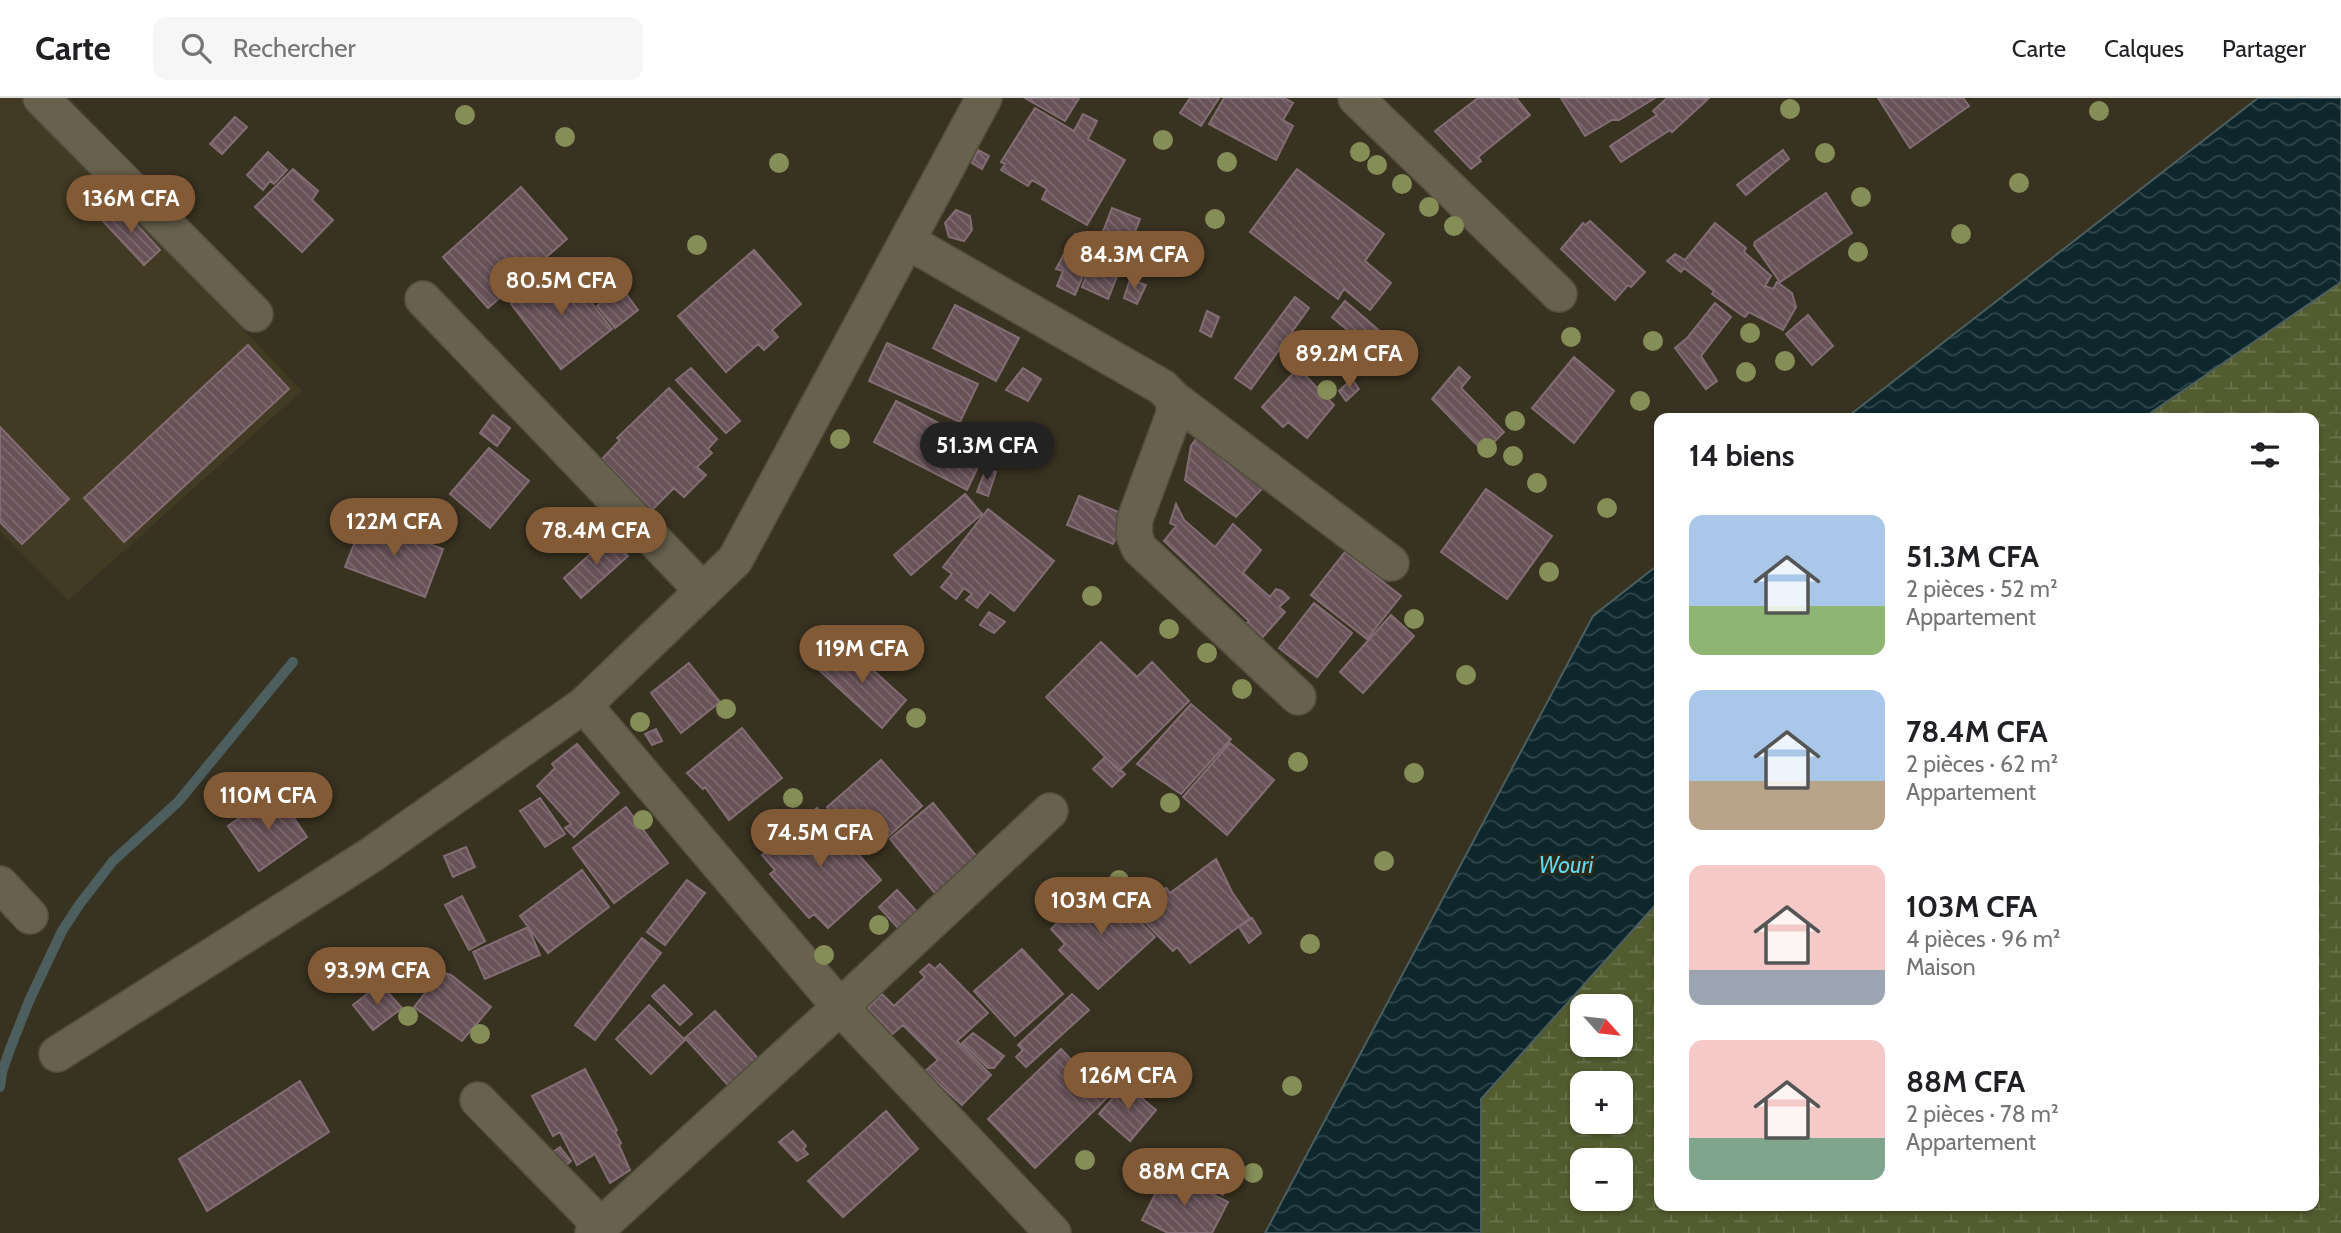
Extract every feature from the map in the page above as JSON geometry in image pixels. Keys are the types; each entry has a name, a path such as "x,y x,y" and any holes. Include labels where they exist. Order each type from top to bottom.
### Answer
{"street":[{"path":"41,98 254,314"},
{"path":"57,1054 372,855 584,705 735,560 984,98"},
{"path":"1356,98 1559,294"},
{"path":"907,241 1161,387 1391,563"},
{"path":"423,299 703,591"},
{"path":"1174,399 1174,414 1135,519 1134,535 1139,548 1298,696"},
{"path":"584,705 840,1007 1053,1233"},
{"path":"478,1100 597,1230 1050,811"},
{"path":"0,884 30,916"}],"shaded area":[{"path":"0,98 23,98 302,391 69,600 0,531"}],"green space":[{"path":"2341,282 2341,1233 1481,1233 1481,1099 1570,1000 1570,1057 1633,1057 1633,994 1575,994 1654,907 1654,1211 2319,1211 2319,413 2150,413"}],"water":[{"path":"2258,98 2341,98 2341,282 2150,413 1852,413"},
{"name":"Wouri","path":"1654,568 1654,907 1575,994 1570,994 1570,1000 1481,1099 1481,1233 1265,1233 1593,616"}],"building":[{"path":"1025,98 1079,98 1065,121"},
{"path":"1190,98 1219,98 1201,126 1180,113"},
{"path":"1224,98 1284,98 1293,103 1283,120 1293,126 1276,160 1209,124"},
{"path":"1478,98 1516,98 1530,115 1478,157 1481,161 1471,169 1435,131"},
{"path":"1561,98 1655,98 1619,120 1612,120 1585,136"},
{"path":"1667,98 1708,99 1672,132 1670,130 1621,162 1610,146 1657,115 1653,111"},
{"path":"1878,98 1963,98 1969,106 1910,148"},
{"path":"1035,108 1074,131 1083,114 1097,121 1088,139 1125,160 1087,225 1042,199 1047,189 1032,180 1028,186 1001,170 1005,164 1001,162"},
{"path":"235,117 247,127 222,154 210,144"},
{"path":"978,150 989,156 982,169 972,163"},
{"path":"1783,150 1789,159 1746,195 1737,185"},
{"path":"268,152 287,170 274,184 270,181 263,190 247,175"},
{"path":"293,169 318,191 312,200 333,220 302,252 255,207"},
{"path":"1297,169 1384,234 1365,261 1391,283 1370,310 1344,289 1338,299 1250,232"},
{"path":"521,187 567,239 488,308 443,257"},
{"path":"1826,193 1852,233 1780,282 1754,245 1755,242"},
{"path":"119,205 160,250 144,265 102,220"},
{"path":"1112,208 1140,219 1108,299 1082,287"},
{"path":"956,210 970,216 972,230 964,241 949,237 945,223"},
{"path":"1590,221 1645,272 1615,300 1561,249 1583,223 1585,225"},
{"path":"1715,223 1746,248 1744,252 1771,276 1765,286 1773,289 1777,282 1792,293 1796,307 1783,330 1749,312 1743,316 1712,294 1714,291 1684,268 1681,272 1667,261 1675,254 1685,260"},
{"path":"1075,234 1096,245 1075,295 1057,286 1063,271 1056,269"},
{"path":"754,250 801,304 772,330 778,337 764,350 758,344 726,372 678,316"},
{"path":"561,264 612,329 561,369 511,304"},
{"path":"1130,279 1146,285 1137,304 1124,298"},
{"path":"621,287 638,310 615,328 597,306"},
{"path":"1295,297 1309,308 1251,389 1235,378"},
{"path":"1345,301 1383,334 1371,350 1332,317"},
{"path":"1715,303 1731,317 1701,356 1717,381 1706,389 1675,348 1687,338"},
{"path":"955,305 1019,338 996,381 933,348"},
{"path":"1207,311 1219,317 1211,337 1200,331"},
{"path":"1808,315 1833,346 1812,365 1786,334"},
{"path":"887,343 978,384 960,422 869,381"},
{"path":"248,345 289,389 124,542 84,498"},
{"path":"1574,357 1614,391 1574,443 1532,408"},
{"path":"1459,367 1470,377 1461,388 1504,432 1484,452 1432,399"},
{"path":"691,368 740,421 726,433 676,380"},
{"path":"1023,368 1041,379 1028,401 1006,390"},
{"path":"1298,368 1334,405 1307,438 1288,422 1283,427 1262,407"},
{"path":"1352,379 1359,389 1346,401 1339,391"},
{"path":"669,388 717,439 708,449 712,453 697,467 706,475 684,497 674,488 649,513 601,460 620,440 617,438"},
{"path":"896,401 987,448 967,490 874,442"},
{"path":"493,415 510,428 497,446 480,433"},
{"path":"0,427 69,499 22,544 0,522"},
{"path":"1204,428 1268,482 1236,517 1185,480 1191,446"},
{"path":"489,448 529,481 490,528 450,494"},
{"path":"986,469 996,472 988,496 977,492"},
{"path":"1486,489 1552,536 1507,599 1441,552"},
{"path":"965,494 982,514 911,575 894,555"},
{"path":"1079,496 1126,515 1113,544 1067,525"},
{"path":"1176,504 1184,520 1215,547 1233,524 1261,550 1243,573 1270,597 1276,589 1289,598 1279,607 1285,612 1261,639 1246,624 1249,621 1164,541 1176,526 1170,523"},
{"path":"988,509 1054,561 1014,611 990,592 977,608 966,600 972,594 964,588 956,599 941,587 952,574 943,567"},
{"path":"364,519 443,549 425,597 345,567"},
{"path":"610,536 628,556 581,598 564,578"},
{"path":"1345,552 1401,596 1367,639 1311,595"},
{"path":"1314,603 1352,633 1317,677 1279,648"},
{"path":"989,612 1005,622 994,633 980,625"},
{"path":"1391,615 1414,636 1363,693 1340,672"},
{"path":"842,642 906,700 882,728 818,669"},
{"path":"1101,642 1137,677 1152,662 1189,701 1119,771 1046,697"},
{"path":"689,663 720,702 681,733 651,693"},
{"path":"1191,704 1231,739 1181,794 1137,764"},
{"path":"742,728 782,778 729,820 705,787 703,789 687,773"},
{"path":"656,729 662,741 652,745 645,734"},
{"path":"1230,743 1274,780 1227,835 1183,797"},
{"path":"577,744 619,793 574,837 565,828 571,824 537,786 555,768 552,764"},
{"path":"1105,757 1125,774 1112,787 1093,769"},
{"path":"881,760 922,806 869,854 827,807"},
{"path":"276,792 307,837 259,871 228,826"},
{"path":"540,798 565,834 545,847 520,811"},
{"path":"933,803 981,862 939,898 890,839"},
{"path":"626,807 668,863 614,903 573,848"},
{"path":"817,808 881,880 828,928 814,914 809,918 770,874 775,870 762,855"},
{"path":"466,847 475,867 453,877 444,856"},
{"path":"1216,859 1232,892 1250,918 1190,963 1177,947 1173,951 1135,912 1166,888 1170,893"},
{"path":"582,870 609,907 548,953 520,916"},
{"path":"687,880 705,893 665,945 647,932"},
{"path":"1106,887 1155,937 1098,989 1059,950 1065,944 1051,929 1090,893 1095,898"},
{"path":"897,890 918,913 900,930 879,907"},
{"path":"462,896 485,941 469,950 445,905"},
{"path":"1252,918 1261,933 1249,943 1239,927"},
{"path":"528,927 540,955 485,979 473,952"},
{"path":"642,938 661,953 595,1040 575,1025"},
{"path":"1022,949 1063,994 1015,1036 974,991"},
{"path":"929,964 935,969 940,964 988,1013 957,1041 991,1075 962,1105 925,1071 938,1060 903,1025 883,1042 864,1012 882,994 894,1006 925,977 920,972"},
{"path":"426,969 428,979 413,984 408,973"},
{"path":"442,972 451,975 491,1007 462,1041 414,1007"},
{"path":"380,984 402,1008 373,1030 353,1005"},
{"path":"664,985 692,1014 680,1025 652,996"},
{"path":"1072,994 1089,1010 1026,1067 1016,1057 1023,1050 1018,1045"},
{"path":"649,1005 685,1040 651,1074 616,1039"},
{"path":"715,1011 767,1068 737,1095 685,1038"},
{"path":"973,1033 1004,1056 994,1068 988,1068 962,1043"},
{"path":"1061,1049 1107,1098 1035,1168 988,1119"},
{"path":"585,1069 617,1130 615,1132 621,1143 619,1145 630,1170 610,1183 595,1154 577,1165 560,1132 553,1136 532,1096"},
{"path":"300,1081 329,1132 207,1211 179,1159"},
{"path":"1125,1084 1156,1110 1130,1141 1099,1114"},
{"path":"886,1111 918,1149 843,1217 808,1181"},
{"path":"793,1131 806,1146 803,1149 808,1154 797,1161 779,1142"},
{"path":"560,1147 571,1161 559,1171 547,1156"},
{"path":"1211,1162 1233,1172 1223,1195 1201,1185"},
{"path":"1167,1171 1228,1202 1212,1233 1168,1233 1142,1220"}],"waterway":[{"path":"0,1087 2,1072 29,1001 62,931 79,905 113,861 178,802 293,662"}]}
